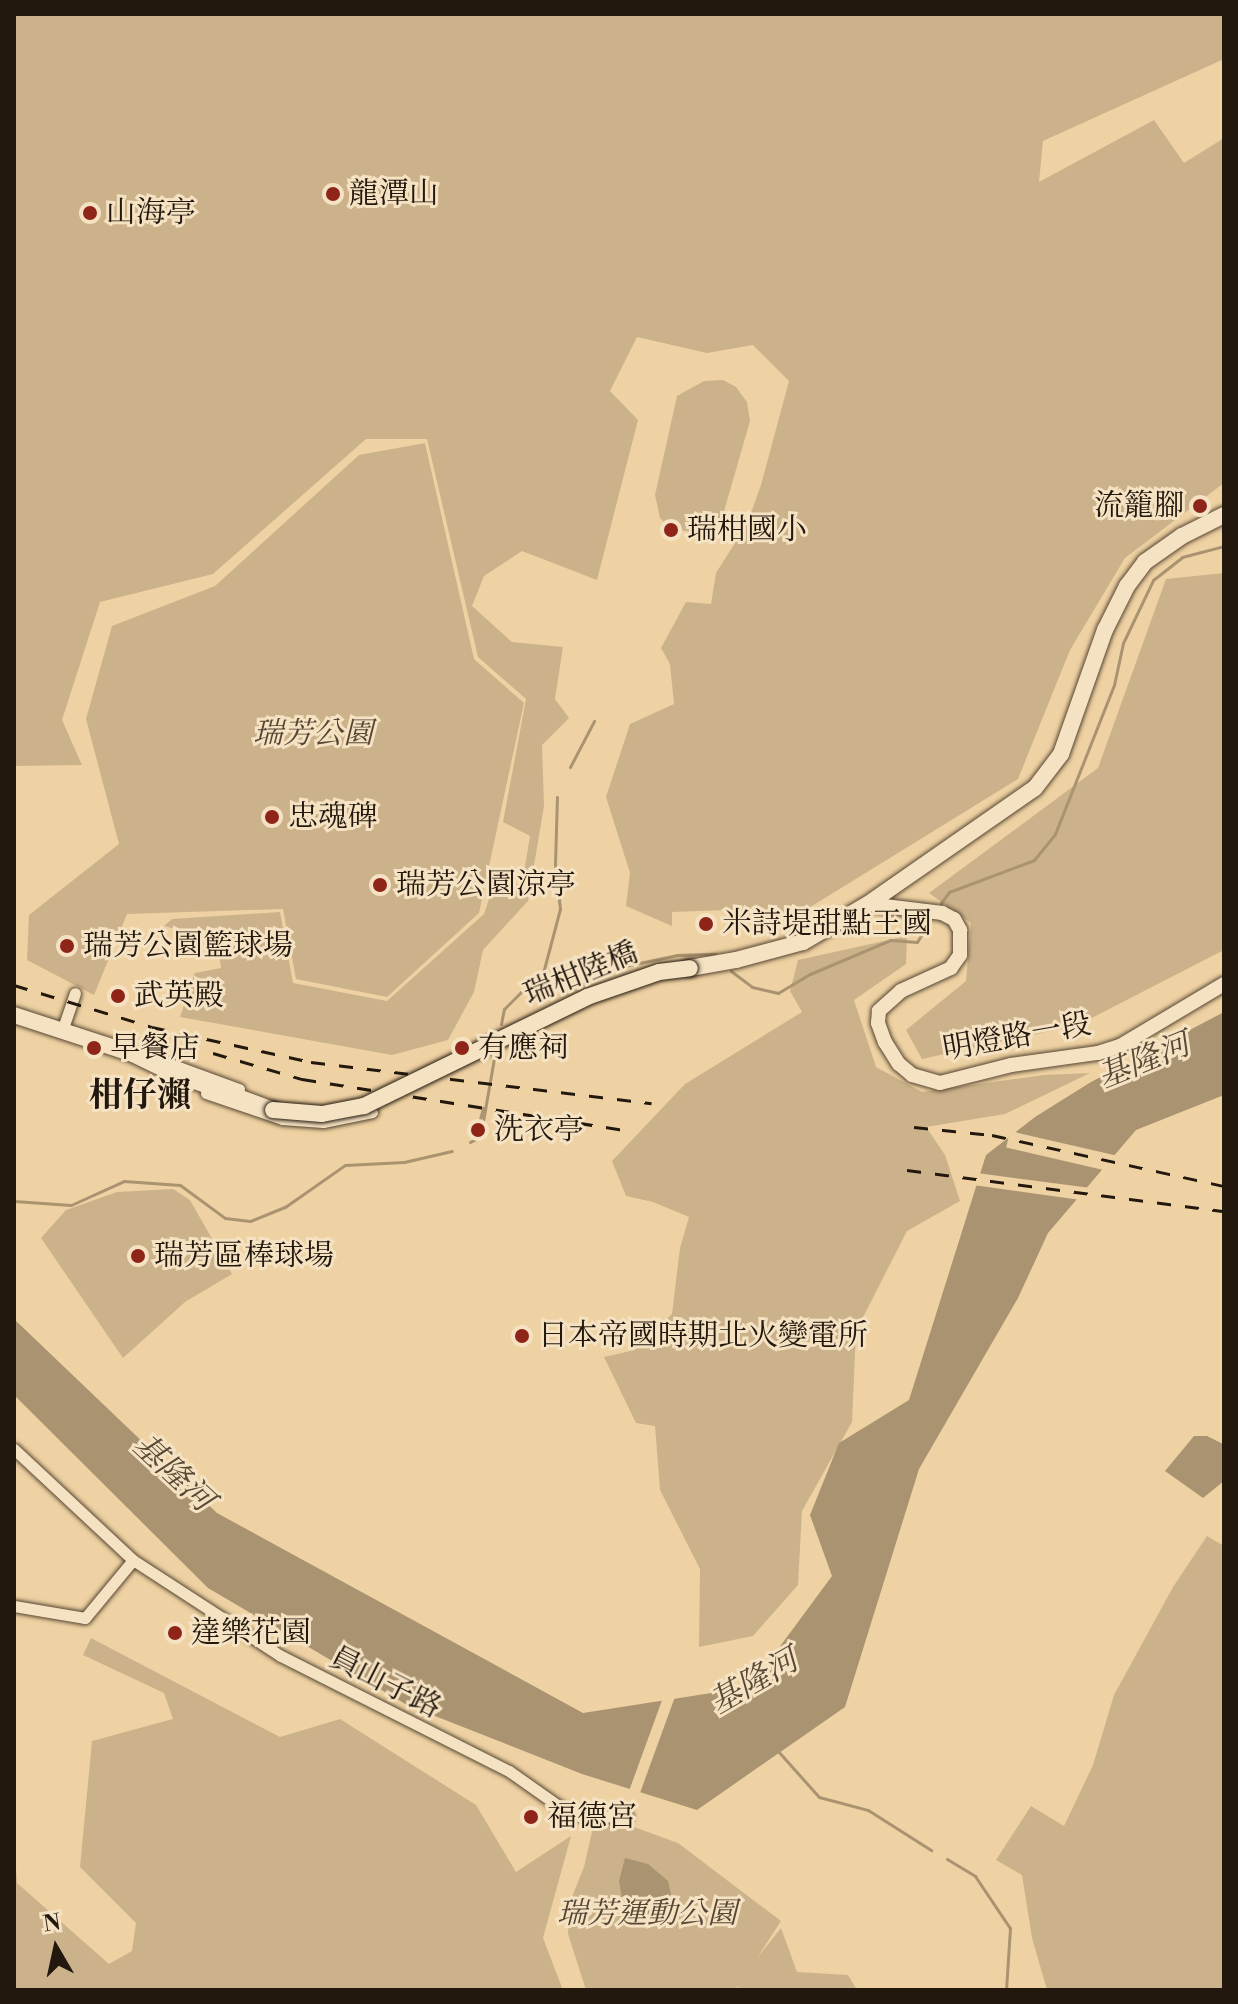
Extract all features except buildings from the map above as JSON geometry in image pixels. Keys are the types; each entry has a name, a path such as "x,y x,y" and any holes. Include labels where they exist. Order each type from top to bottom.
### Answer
{"main road":[{"path":"868,904 1035,788 1061,754 1105,630 1127,586 1145,562 1182,536 1224,515"},
{"name":"瑞柑陸橋","path":"133,1054 166,1070 273,1110 322,1114 364,1106 587,997 659,972 736,960 803,942 868,904"},
{"path":"14,1015 133,1054"}],"street":[{"name":"明燈路一段","path":"868,904 942,913 954,919 960,930 960,955 951,968 901,991 879,1011 878,1023 899,1064 912,1075 940,1083 1011,1065 1098,1053 1120,1046 1224,984"},
{"path":"62,1031 75,993"},
{"path":"469,1048 478,1061"},
{"path":"133,1054 180,1066 276,1104 319,1107 344,1104 372,1112 323,1122 261,1115 190,1088 133,1054"},
{"name":"員山子路","path":"14,1449 133,1560 281,1656 509,1771 560,1807 585,1817 627,1816"},
{"path":"14,1606 85,1618 133,1560"}],"green space":[{"path":"14,14 1224,14 1224,59 1043,141 1039,182 1154,120 1184,163 1224,138 1224,483 1125,558 1070,650 1018,779 812,906 773,924 727,910 672,912 672,926 626,906 630,873 606,797 630,724 674,704 670,664 661,648 686,602 711,604 716,573 747,524 761,485 789,381 753,345 707,353 637,337 610,391 638,420 597,580 522,551 484,576 472,606 512,642 563,647 555,699 569,718 542,745 544,806 528,901 483,950 474,992 448,1040 392,1055 180,1017 195,973 221,968 217,940 164,926 172,919 280,912 293,983 387,1001 484,914 494,884 522,884 530,836 503,822 526,699 478,657 427,439 366,439 213,574 100,602 62,720 82,765 14,766"},
{"path":"723,380 736,387 747,402 750,421 721,522 702,533 671,529 660,518 655,495 677,396 704,381"},
{"name":"瑞芳公園","path":"425,443 474,659 524,703 479,913 387,997 296,979 283,909 127,914 94,995 27,960 29,915 119,844 86,719 112,626 215,586 359,455"},
{"path":"1224,573 1224,950 1078,1025 922,1059 906,1030 966,981 971,923 929,893 1098,768 1166,579"},
{"path":"907,936 906,964 854,1000 876,1067 922,1092 1044,1075 1090,1073 1005,1114 926,1127 945,1155 960,1201 907,1231 856,1331 852,1422 802,1511 798,1585 753,1636 699,1647 700,1569 660,1490 655,1426 636,1423 604,1357 635,1350 672,1314 680,1248 689,1217 653,1202 626,1196 612,1161 685,1084 802,1012 790,991 798,960"},
{"name":"瑞芳區棒球場","path":"173,1189 190,1200 232,1274 185,1302 123,1358 41,1238 66,1210 117,1192"},
{"path":"1207,1536 1224,1546 1224,1990 1047,1990 1032,1938 1022,1875 996,1860 1031,1806 1064,1826 1093,1765 1114,1695 1173,1587"},
{"path":"91,1638 280,1737 340,1719 476,1805 516,1872 571,1836 543,1938 563,1990 14,1990 14,1837 17,1883 109,1964 132,1951 136,1923 80,1867 92,1741 173,1719 164,1693 83,1655"},
{"name":"瑞芳運動公園","path":"594,1823 626,1824 678,1843 781,1921 757,1958 781,1928 797,1972 848,1975 857,1990 737,1990 739,1985 735,1990 586,1990 568,1934 569,1904 584,1867"}],"water":[{"name":"基隆河","path":"1224,1012 1224,1095 1136,1130 1048,1233 1018,1298 919,1469 845,1707 697,1810 582,1774 407,1705 208,1588 14,1395 14,1319 217,1513 583,1713 750,1687 832,1576 810,1515 839,1443 909,1400 986,1155 1035,1117 1091,1082"},
{"path":"1194,1436 1207,1436 1223,1444 1224,1449 1224,1481 1203,1498 1165,1471"},
{"path":"625,1858 648,1864 668,1881 671,1895 653,1916 636,1913 623,1904 619,1881"}],"pier":[{"path":"1010,1131 1118,1156 1114,1173 1006,1148"},
{"path":"977,1173 1091,1188 1081,1200 973,1185"},
{"path":"666,1690 676,1694 639,1796 628,1793"}],"waterway":[{"path":"941,903 949,892 1034,860 1055,834 1114,685 1123,643 1153,580 1182,557 1224,546"},
{"path":"570,767 594,721"},
{"path":"538,992 560,909 555,864 557,797"},
{"path":"731,971 752,987 778,993 810,974 890,940 917,942 931,919"},
{"path":"501,1024 504,1009 521,992 581,985 606,970 677,955 715,954"},
{"path":"482,1127 494,1058"},
{"path":"478,1126 483,1108"},
{"path":"470,1142 478,1138"},
{"path":"14,1201 71,1205 124,1181 180,1185 225,1218 250,1221 285,1207 345,1165 404,1162 452,1151"},
{"path":"777,1750 819,1797 868,1810 931,1850"},
{"path":"947,1859 975,1876 1010,1928 1006,1990"}],"railway":[{"path":"14,985 152,1027 311,1062 652,1103"},
{"path":"213,1053 302,1079 632,1131"},
{"path":"914,1127 992,1135 1224,1186"},
{"path":"907,1170 1224,1211"}],"place":[{"name":"龍潭山","path":"333,194"},
{"name":"山海亭","path":"90,213"},
{"name":"流籠腳","path":"1200,506"},
{"name":"瑞柑國小","path":"671,530"},
{"name":"忠魂碑","path":"272,817"},
{"name":"瑞芳公園涼亭","path":"380,885"},
{"name":"米詩堤甜點王國","path":"706,924"},
{"name":"瑞芳公園籃球場","path":"67,946"},
{"name":"武英殿","path":"118,996"},
{"name":"早餐店","path":"94,1048"},
{"name":"有應祠","path":"462,1048"},
{"name":"洗衣亭","path":"478,1130"},
{"name":"瑞芳區棒球場","path":"138,1256"},
{"name":"日本帝國時期北火變電所","path":"522,1336"},
{"name":"達樂花園","path":"175,1633"},
{"name":"福德宮","path":"531,1817"}],"district":[{"name":"柑仔瀨","path":"140,1097"}]}
